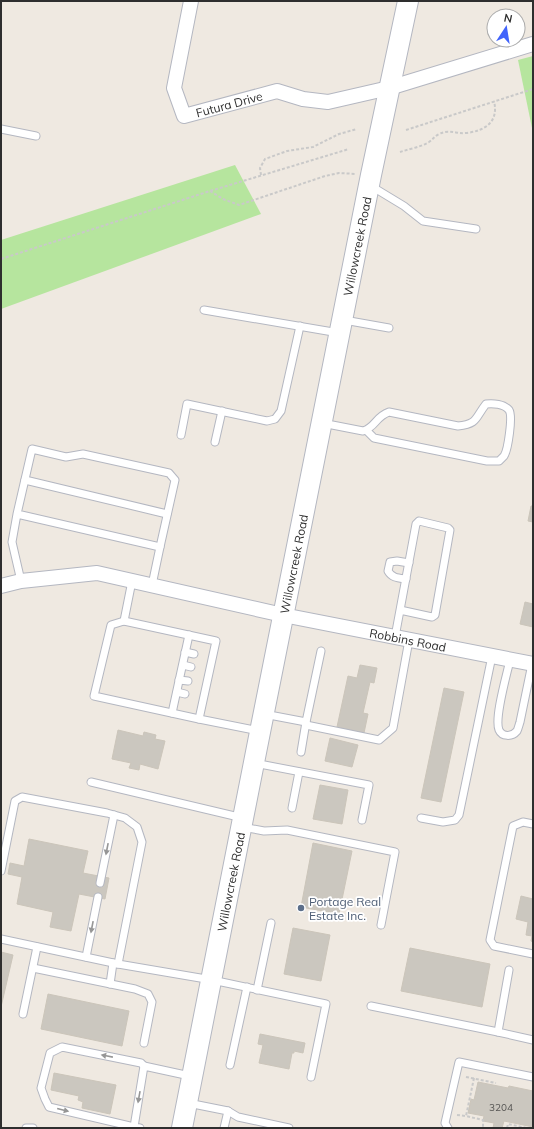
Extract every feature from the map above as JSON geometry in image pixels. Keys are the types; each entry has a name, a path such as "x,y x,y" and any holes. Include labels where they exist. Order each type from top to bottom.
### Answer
{"main road":[{"name":"Willowcreek Road","path":"182,1128 370,180 408,1"}],"street":[{"name":"Futura Drive","path":"191,1 174,88 184,116 277,91 303,99 328,102 389,88"},
{"path":"389,88 533,44"},
{"name":"Robbins Road","path":"1,586 21,581 97,573 283,615 533,664"}],"lane":[{"path":"1,129 36,136"},
{"path":"370,180 423,221 476,229"},
{"path":"204,310 300,326 389,328"},
{"path":"181,435 187,404 267,421 276,419 281,411 300,326"},
{"path":"322,422 363,431 366,430 370,429 382,415 389,412 458,426 468,425 475,421 486,404 492,403 505,407 510,411 511,417 504,456 499,461 487,461 393,443 374,438 366,430"},
{"path":"215,442 222,411"},
{"path":"21,581 12,542 32,449 66,457 83,454 169,473 174,480 152,585"},
{"path":"25,480 167,514"},
{"path":"17,514 160,548"},
{"path":"395,637 400,610 409,563 416,524 418,522 448,528 450,530 434,615 432,617 400,610"},
{"path":"406,579 394,577 388,571 390,562 409,563"},
{"path":"124,620 132,581"},
{"path":"199,719 201,697 210,657 216,641 124,620 111,625 94,696 199,719 262,723 306,723 379,740 393,728 409,640"},
{"path":"172,713 189,635"},
{"path":"301,752 321,651"},
{"path":"185,652 194,654"},
{"path":"421,818 443,822 455,820 459,815 492,656"},
{"path":"510,660 498,715 498,729 500,733 506,736 512,735 517,731 533,664"},
{"path":"183,666 191,667"},
{"path":"179,680 188,681"},
{"path":"177,692 185,694"},
{"path":"254,763 369,785 362,820"},
{"path":"292,808 299,772"},
{"path":"91,782 242,822 264,831 287,830 395,852 381,924"},
{"path":"1,871 16,801 22,797 114,815 125,818 137,827 142,842 116,963 110,984"},
{"path":"100,883 114,815"},
{"path":"533,824 523,822 513,826 490,940 494,946 533,954"},
{"path":"86,957 98,897"},
{"path":"257,990 271,923"},
{"path":"1,939 326,1004 311,1077"},
{"path":"23,1014 37,947"},
{"path":"32,968 134,989 148,994 152,1002 144,1043"},
{"path":"498,1032 509,970"},
{"path":"230,1065 247,987"},
{"path":"371,1006 533,1040"},
{"path":"144,1066 137,1127 49,1107 44,1099 41,1088 50,1053 62,1047 141,1063 144,1066 193,1076"},
{"path":"448,1128 445,1122 459,1062 533,1077"},
{"path":"187,1103 228,1110 238,1117 289,1128"},
{"path":"224,1128 228,1110"},
{"path":"26,1128 33,1128"}],"path":[{"path":"406,130 533,89"},
{"path":"400,152 428,142 439,134 451,131 465,133 485,128 492,121 496,109 494,101"},
{"path":"261,175 260,168 265,159 287,151 313,147 339,134 357,129"},
{"path":"1,260 210,191 349,149"},
{"path":"210,191 223,200 239,205 325,176 339,173 370,180"},
{"path":"466,1072 466,1076 496,1083"},
{"path":"466,1116 474,1078"},
{"path":"456,1119 457,1114 482,1120 483,1128"},
{"path":"507,1128 508,1124 528,1128"}],"green space":[{"path":"533,56 533,128 532,128 518,60"},
{"path":"235,165 261,214 1,309 1,240"}],"building":[{"path":"531,506 533,506 533,522 528,521"},
{"path":"525,602 533,604 533,627 520,624"},
{"path":"360,665 377,668 374,683 370,682 363,713 368,714 364,733 337,727 348,676 357,678"},
{"path":"444,688 464,692 441,802 421,798"},
{"path":"118,730 143,736 144,732 156,735 155,739 165,741 158,769 140,764 139,770 129,768 131,763 112,759"},
{"path":"330,738 358,745 352,767 325,761"},
{"path":"320,785 348,790 342,824 313,819"},
{"path":"29,839 88,851 83,873 109,878 105,899 79,894 71,931 50,927 53,912 17,904 22,877 8,874 10,863 24,866"},
{"path":"313,843 352,851 339,914 301,907"},
{"path":"521,896 533,899 533,942 531,941 532,936 526,935 528,922 516,919"},
{"path":"293,928 330,935 321,981 284,974"},
{"path":"410,948 490,964 482,1007 401,991"},
{"path":"1,952 13,955 1,1007"},
{"path":"48,994 129,1011 122,1046 41,1029"},
{"path":"260,1034 305,1043 303,1053 294,1051 294,1053 292,1053 289,1069 259,1063 263,1045 258,1044"},
{"path":"54,1073 116,1085 110,1114 82,1108 83,1102 78,1100 79,1096 51,1090"},
{"path":"478,1082 533,1091 533,1127 504,1121 502,1128 493,1128 494,1123 483,1121 484,1116 468,1113 471,1099 474,1100"}],"place":[{"name":"Portage Real Estate Inc.","path":"301,908"}]}
